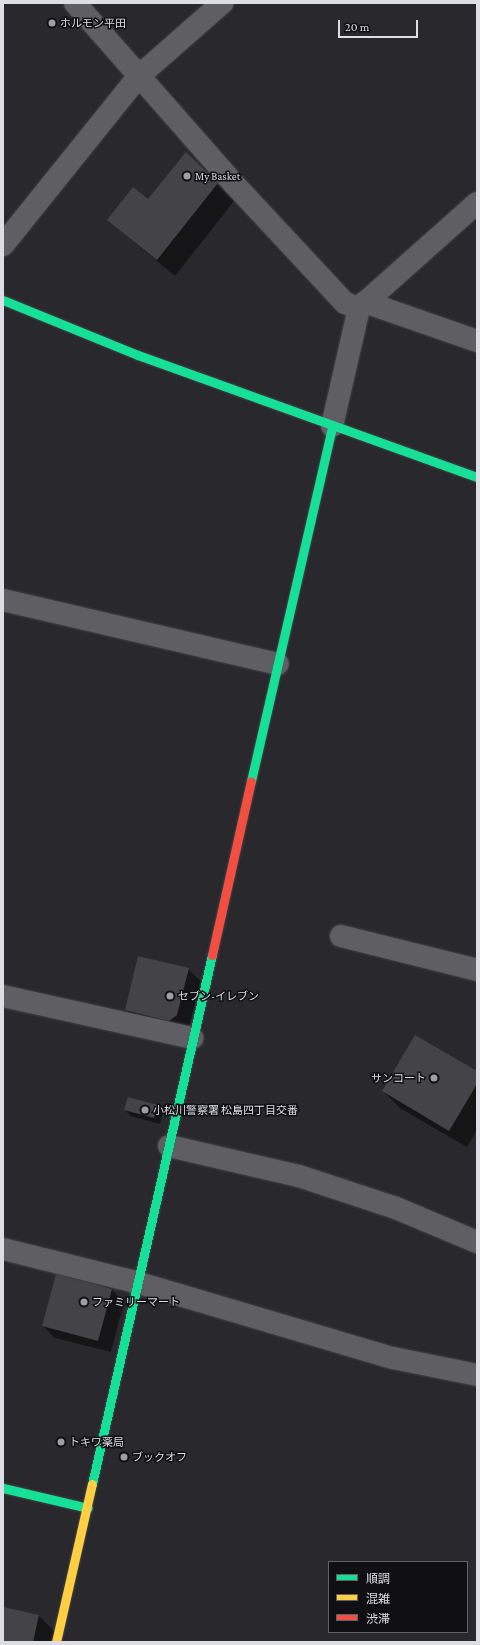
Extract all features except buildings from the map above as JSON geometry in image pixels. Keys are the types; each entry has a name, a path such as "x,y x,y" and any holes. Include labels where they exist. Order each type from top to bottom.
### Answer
{"street":[{"path":"75,3 345,303 362,305 477,341"},
{"path":"3,245 140,76 222,3"},
{"path":"56,1642 88,1508 192,1038 332,426 362,305 477,203"},
{"path":"3,300 138,355 332,426 477,476"},
{"path":"3,600 278,664"},
{"path":"341,936 477,970"},
{"path":"3,996 192,1038"},
{"path":"169,1146 299,1176 396,1208 477,1242"},
{"path":"3,1249 139,1283 393,1358 477,1375"},
{"path":"3,1488 88,1508"}],"traffic: fast":[{"path":"3,300 138,355 477,477"},
{"path":"251,781 332,426"},
{"path":"92,1484 212,955"},
{"path":"3,1488 88,1508"}],"traffic: slow":[{"path":"56,1642 92,1484"}],"traffic: jam":[{"path":"212,955 251,781"}],"place":[{"name":"ホルモン平田","path":"52,23"},
{"name":"My Basket","path":"187,176"},
{"name":"セブン-イレブン","path":"170,996"},
{"name":"サンコート","path":"434,1078"},
{"name":"小松川警察署 松島四丁目交番","path":"145,1110"},
{"name":"ファミリーマート","path":"84,1302"},
{"name":"トキワ薬局","path":"61,1442"},
{"name":"ブックオフ","path":"124,1457"}]}
